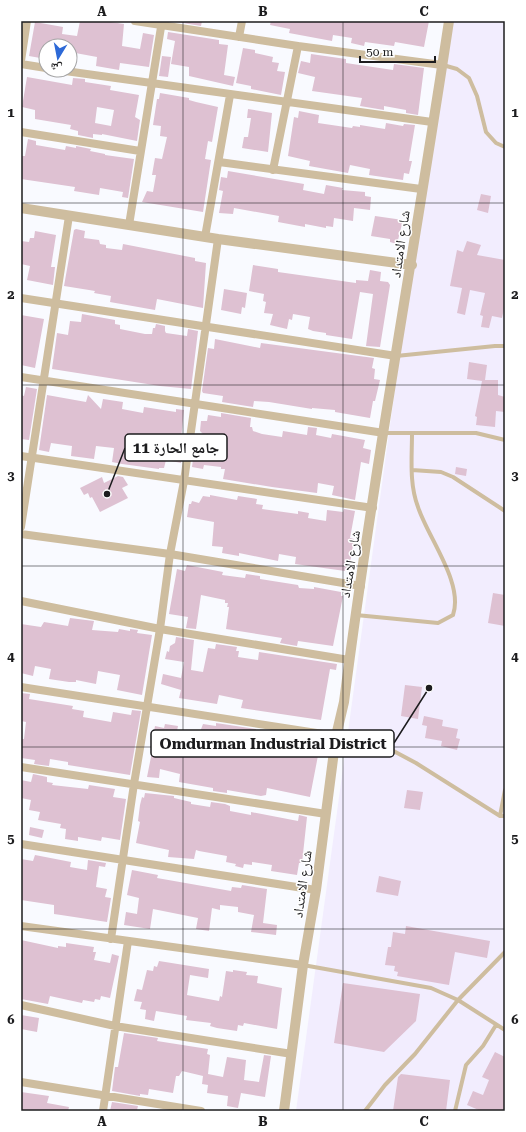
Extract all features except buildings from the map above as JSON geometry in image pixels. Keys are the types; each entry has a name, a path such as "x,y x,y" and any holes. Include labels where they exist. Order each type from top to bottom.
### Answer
{"street":[{"path":"21,61 27,21"},
{"path":"135,21 162,23 298,46 442,65"},
{"path":"239,37 242,21"},
{"name":"شارع الامتداد","path":"284,1111 303,965 316,890 336,736 344,702 360,586 396,356 412,265 421,189 449,21"},
{"path":"129,225 162,23"},
{"path":"273,170 298,46"},
{"path":"21,64 38,67"},
{"path":"78,73 432,122"},
{"path":"205,237 230,95"},
{"path":"21,132 140,151"},
{"path":"219,162 421,189"},
{"path":"21,208 218,239 412,265"},
{"path":"21,527 69,216"},
{"path":"111,939 134,784 160,629 170,554 184,481 218,239"},
{"path":"21,298 396,356"},
{"path":"21,377 384,433"},
{"path":"21,456 373,508"},
{"path":"21,534 170,554 360,586"},
{"path":"21,601 160,629 349,660"},
{"path":"21,687 336,736"},
{"path":"21,767 326,814"},
{"path":"21,844 316,890"},
{"path":"21,926 303,965"},
{"path":"102,1111 128,942"},
{"path":"21,1005 115,1026 292,1054"},
{"path":"21,1082 201,1111"}],"lane":[{"path":"442,65 457,69 469,78 477,96 486,132 496,143 505,148"},
{"path":"396,356 505,346"},
{"path":"384,433 476,433 505,440"},
{"path":"356,615 438,622 453,615 457,606 453,585 418,507 413,488 412,433"},
{"path":"412,470 441,472 453,477 505,511"},
{"path":"336,736 386,747 416,763 502,816 505,790"},
{"path":"365,1111 385,1085 415,1054 458,1000 505,952"},
{"path":"303,965 431,988 458,1000 505,1030"},
{"path":"455,1111 466,1065 483,1046 496,1025"}],"shaded area":[{"path":"449,21 505,21 505,1111 296,1111 412,265"}],"place":[{"name":"جامع الحارة 11","path":"107,494"},
{"name":"Omdurman Industrial District","path":"429,688"}]}
